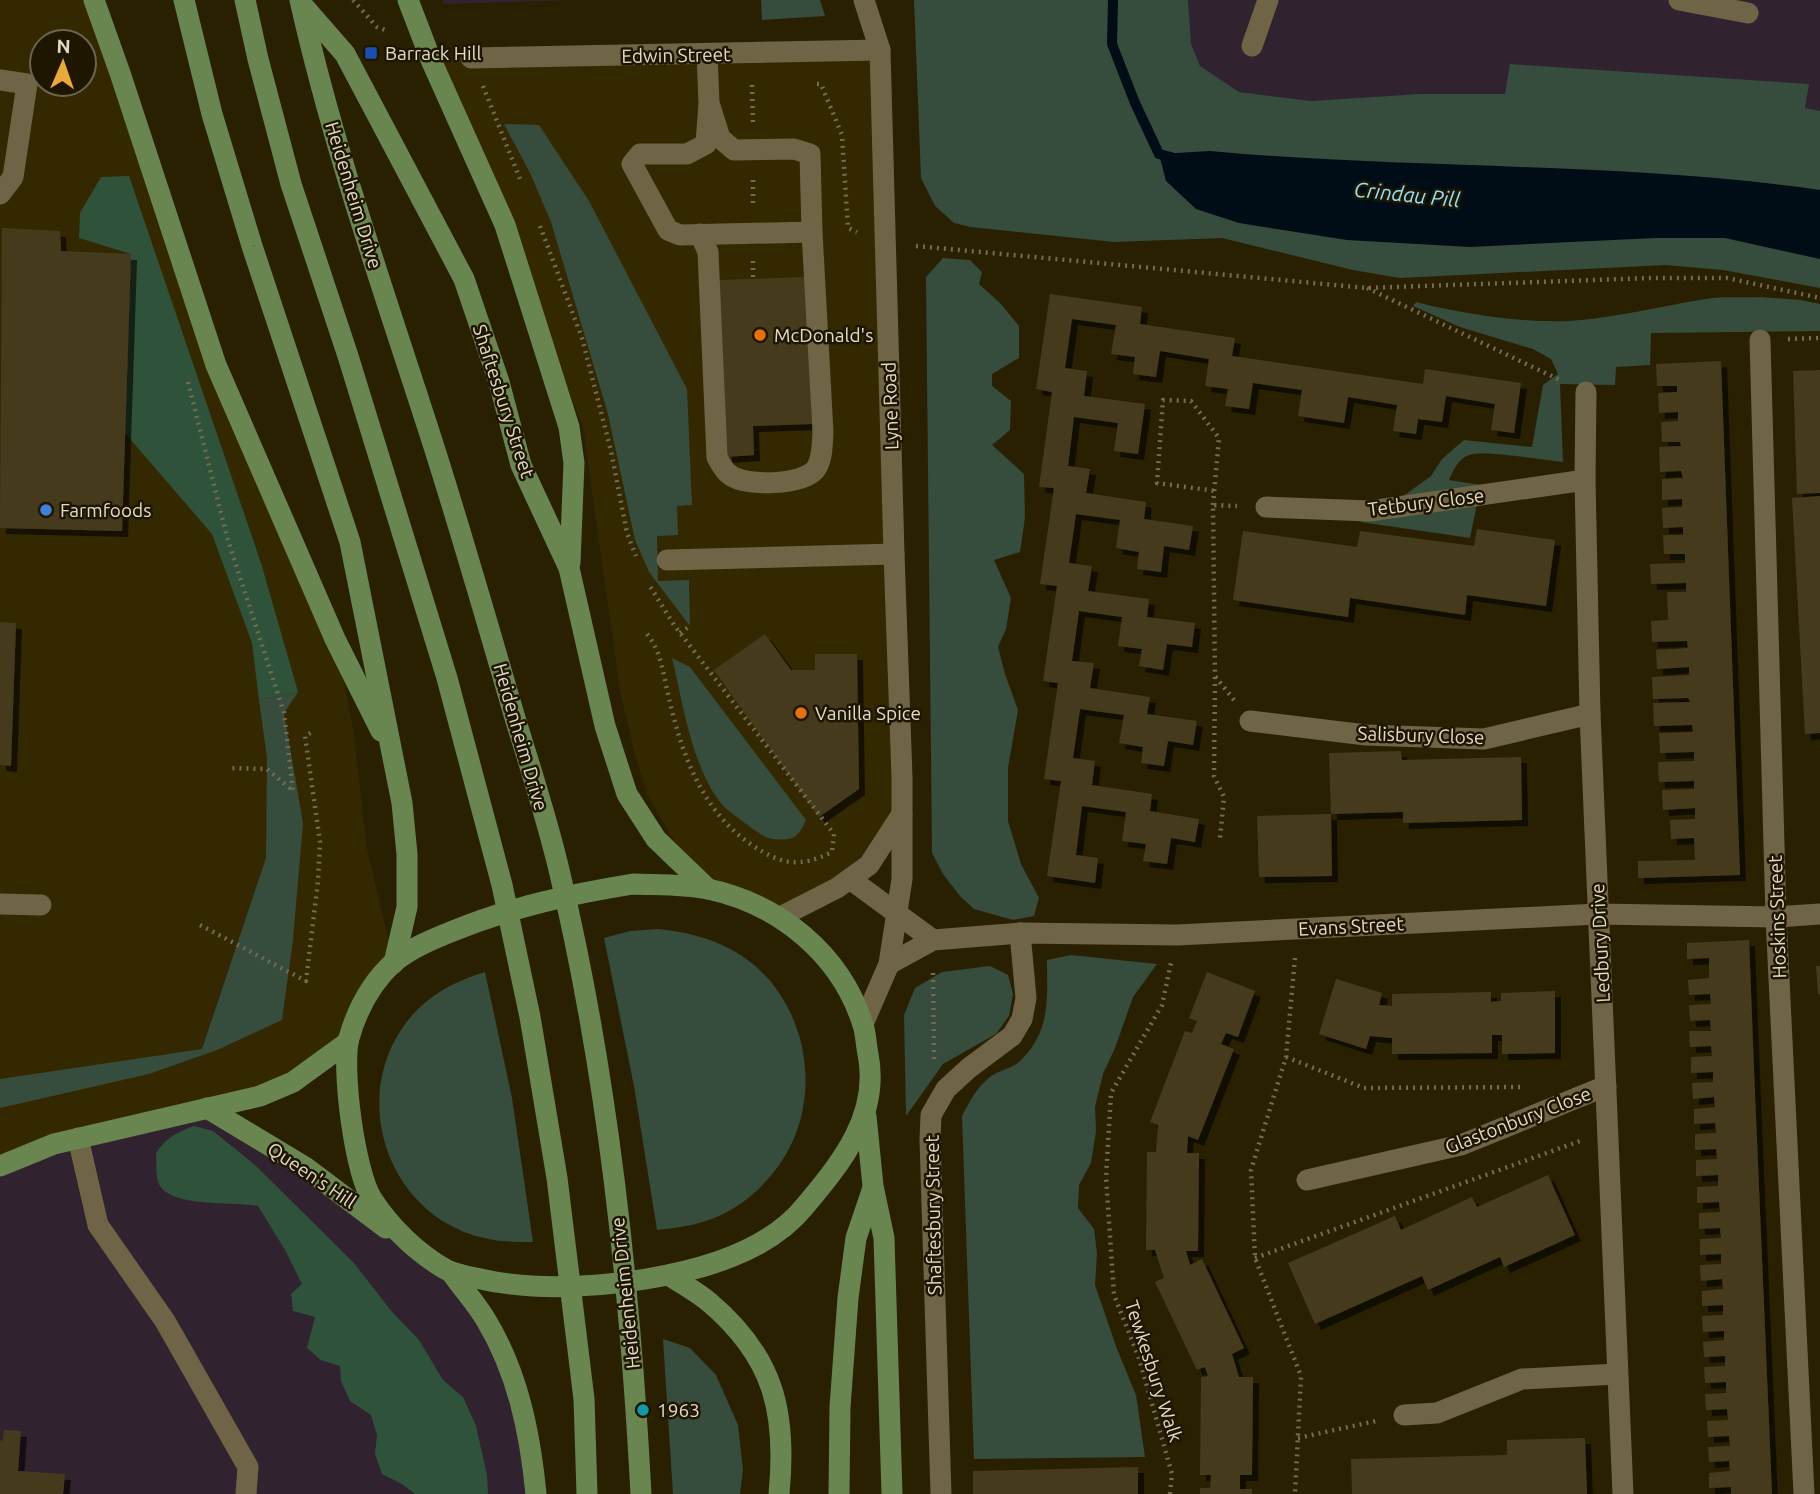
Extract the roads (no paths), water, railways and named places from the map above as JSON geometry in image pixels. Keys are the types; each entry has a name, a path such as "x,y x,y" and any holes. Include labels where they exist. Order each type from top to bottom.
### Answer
{"main road":[{"path":"94,0 216,366 335,639 394,758"},
{"path":"184,0 212,114 252,246 349,542 394,758 406,841 407,906 394,963"},
{"path":"245,0 291,184 348,356 443,666 502,885 530,1017 557,1178 583,1399 587,1494"},
{"name":"Shaftesbury Street","path":"299,0 345,54 464,279 499,382 521,465 569,568 605,726 627,793 656,839 708,889"},
{"name":"Heidenheim Drive","path":"299,0 340,151 454,508 559,871 583,981 610,1134 637,1418 641,1494"},
{"path":"408,0 431,60 505,225 569,427 573,463 569,568"},
{"path":"866,1116 837,1168 796,1217 752,1247 713,1264 613,1284 551,1287 501,1284 451,1272 413,1248 371,1197 359,1162 349,1099 348,1042 363,999 394,963 429,941 485,918 570,894 633,884 708,889 780,917 814,943 842,981 863,1024 871,1069 866,1116 873,1186 884,1238 892,1494"},
{"path":"0,1166 54,1144 260,1096 293,1082 348,1042"},
{"name":"Queen's Hill","path":"207,1108 305,1167 413,1248"},
{"path":"839,1494 840,1407 848,1298 856,1238 873,1186"},
{"path":"451,1272 486,1319 511,1369 531,1446 536,1494"},
{"path":"668,1275 709,1302 763,1363 775,1398 781,1429 783,1458 779,1494"}],"street":[{"name":"Lyne Road","path":"863,1024 889,964 902,878 902,777 880,50 864,0"},
{"path":"1252,46 1268,0"},
{"path":"1679,0 1748,13"},
{"name":"Edwin Street","path":"471,58 880,50"},
{"path":"707,54 709,103 706,144 687,154 640,154 632,164 668,230 680,234 812,232"},
{"path":"0,80 27,83 13,177 0,194"},
{"path":"700,234 708,252 717,457 728,475 747,483 794,481 814,471 821,459 823,432 810,154 794,149 734,150 720,138 709,103"},
{"name":"Hoskins Street","path":"1760,340 1776,917 1804,1494"},
{"name":"Ledbury Drive","path":"1586,392 1590,714 1623,1494"},
{"name":"Tetbury Close","path":"1266,506 1370,511 1585,480"},
{"path":"667,560 894,555"},
{"name":"Salisbury Close","path":"1250,721 1366,735 1484,739 1590,714"},
{"path":"780,917 850,879 869,865 902,814"},
{"path":"850,879 933,940"},
{"path":"0,904 41,905"},
{"name":"Evans Street","path":"889,964 933,940 1020,933 1177,935 1598,914 1776,917 1820,914"},
{"name":"Shaftesbury Street","path":"941,1494 931,1115 946,1090 969,1068 1012,1036 1022,1019 1026,998 1020,933"},
{"name":"Glastonbury Close","path":"1307,1180 1461,1144 1606,1086"},
{"path":"78,1138 98,1225 164,1321 248,1467 246,1494"},
{"path":"1404,1415 1437,1413 1522,1379 1617,1374"}],"water":[{"path":"1210,151 1363,161 1668,174 1820,190 1820,259 1725,238 1655,238 1470,247 1347,240 1239,223 1196,209 1166,181 1159,154"}],"waterway":[{"name":"Crindau Pill","path":"1113,0 1112,44 1159,154 1171,157"}],"place":[{"name":"Barrack Hill","path":"371,53"},
{"name":"McDonald's","path":"760,335"},
{"name":"Farmfoods","path":"46,510"},
{"name":"Vanilla Spice","path":"801,713"},
{"name":"1963","path":"643,1410"}]}
